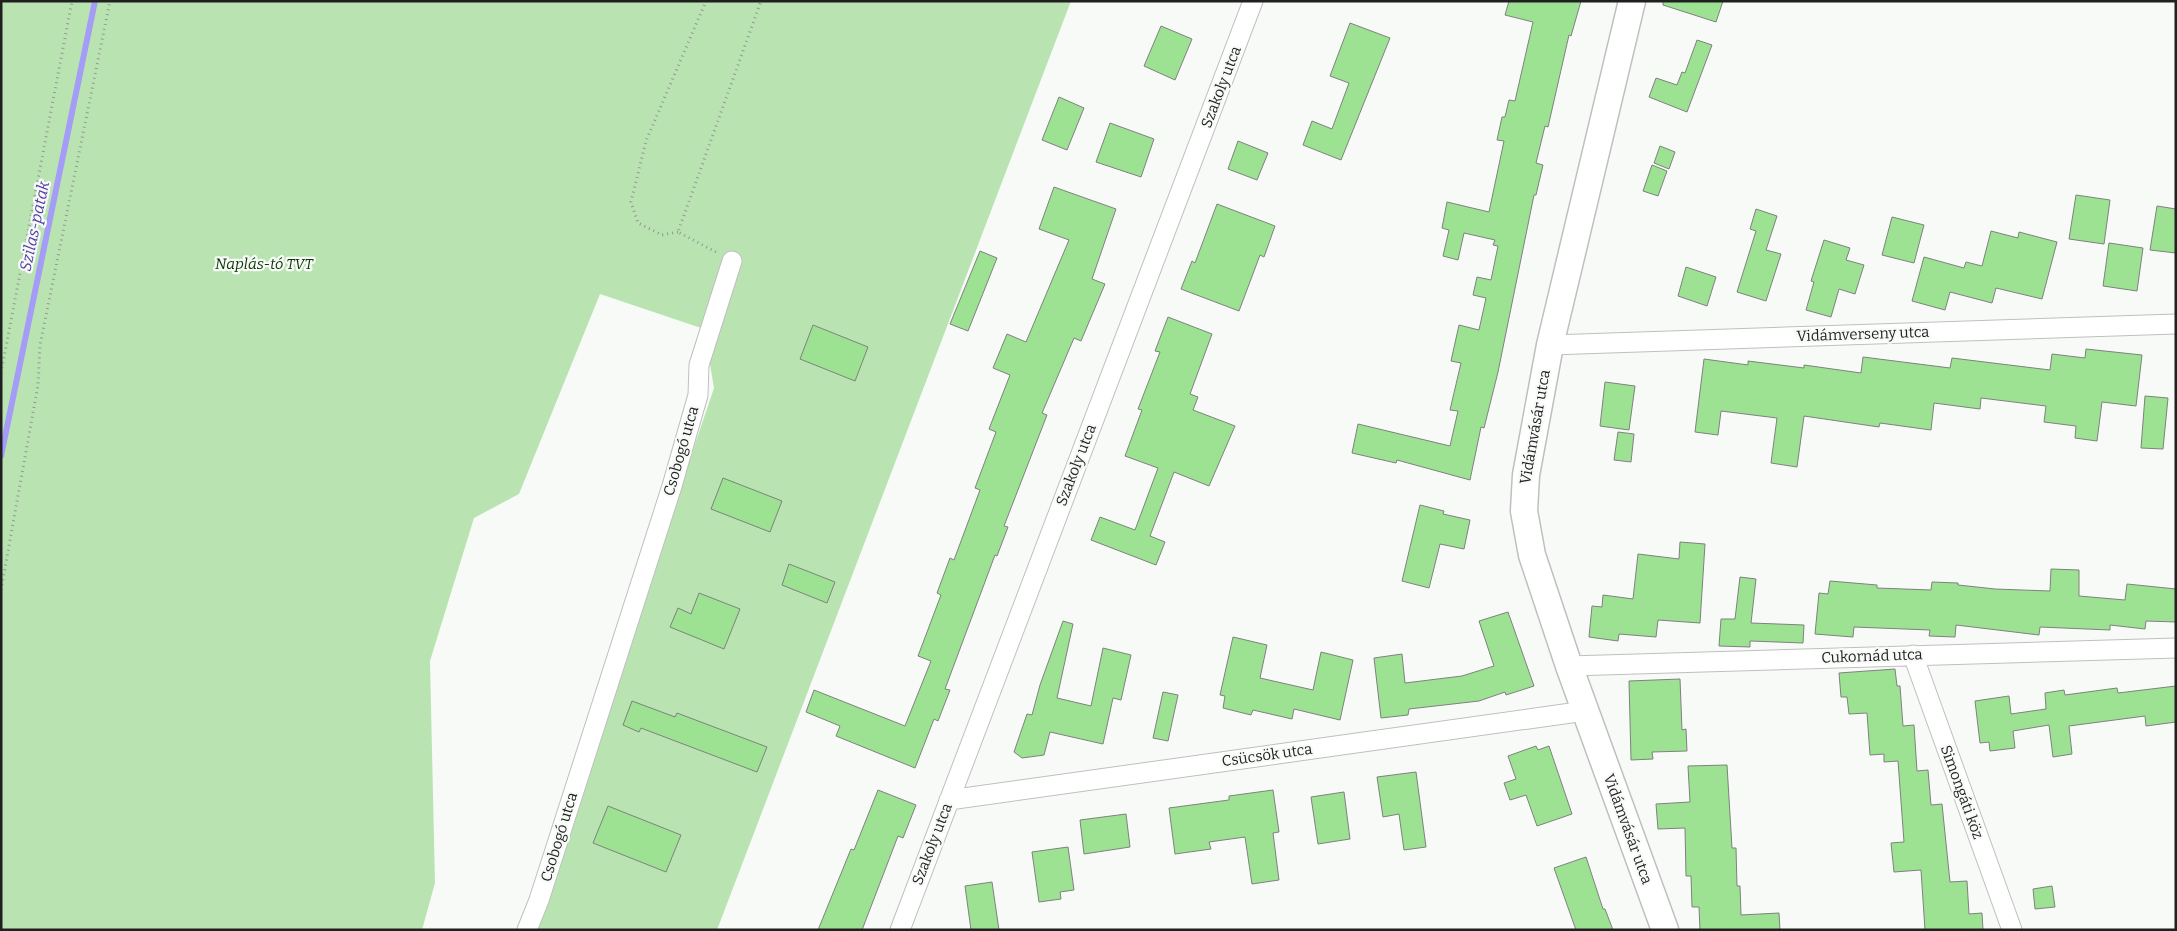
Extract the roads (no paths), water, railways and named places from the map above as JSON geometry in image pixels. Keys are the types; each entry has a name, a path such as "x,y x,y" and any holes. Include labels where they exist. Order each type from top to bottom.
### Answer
{"main road":[{"name":"Vidámvásár utca","path":"1632,1 1550,345 1526,475 1524,511 1532,554 1569,666 1664,930"}],"street":[{"name":"Szakoly utca","path":"900,930 1253,1"},
{"name":"Csobogó utca","path":"527,930 539,900 672,486 698,395 699,365 732,261"},
{"name":"Vidámverseny utca","path":"1550,345 2176,324"},
{"name":"Cukornád utca","path":"1569,666 2176,648"},
{"name":"Simongáti köz","path":"1913,655 2012,930"},
{"name":"Csücsök utca","path":"949,800 1585,711"}],"waterway":[{"name":"Szilas-patak","path":"1,456 95,1"}],"park label":[{"name":"Naplás-tó TVT","path":"264,264"}]}
